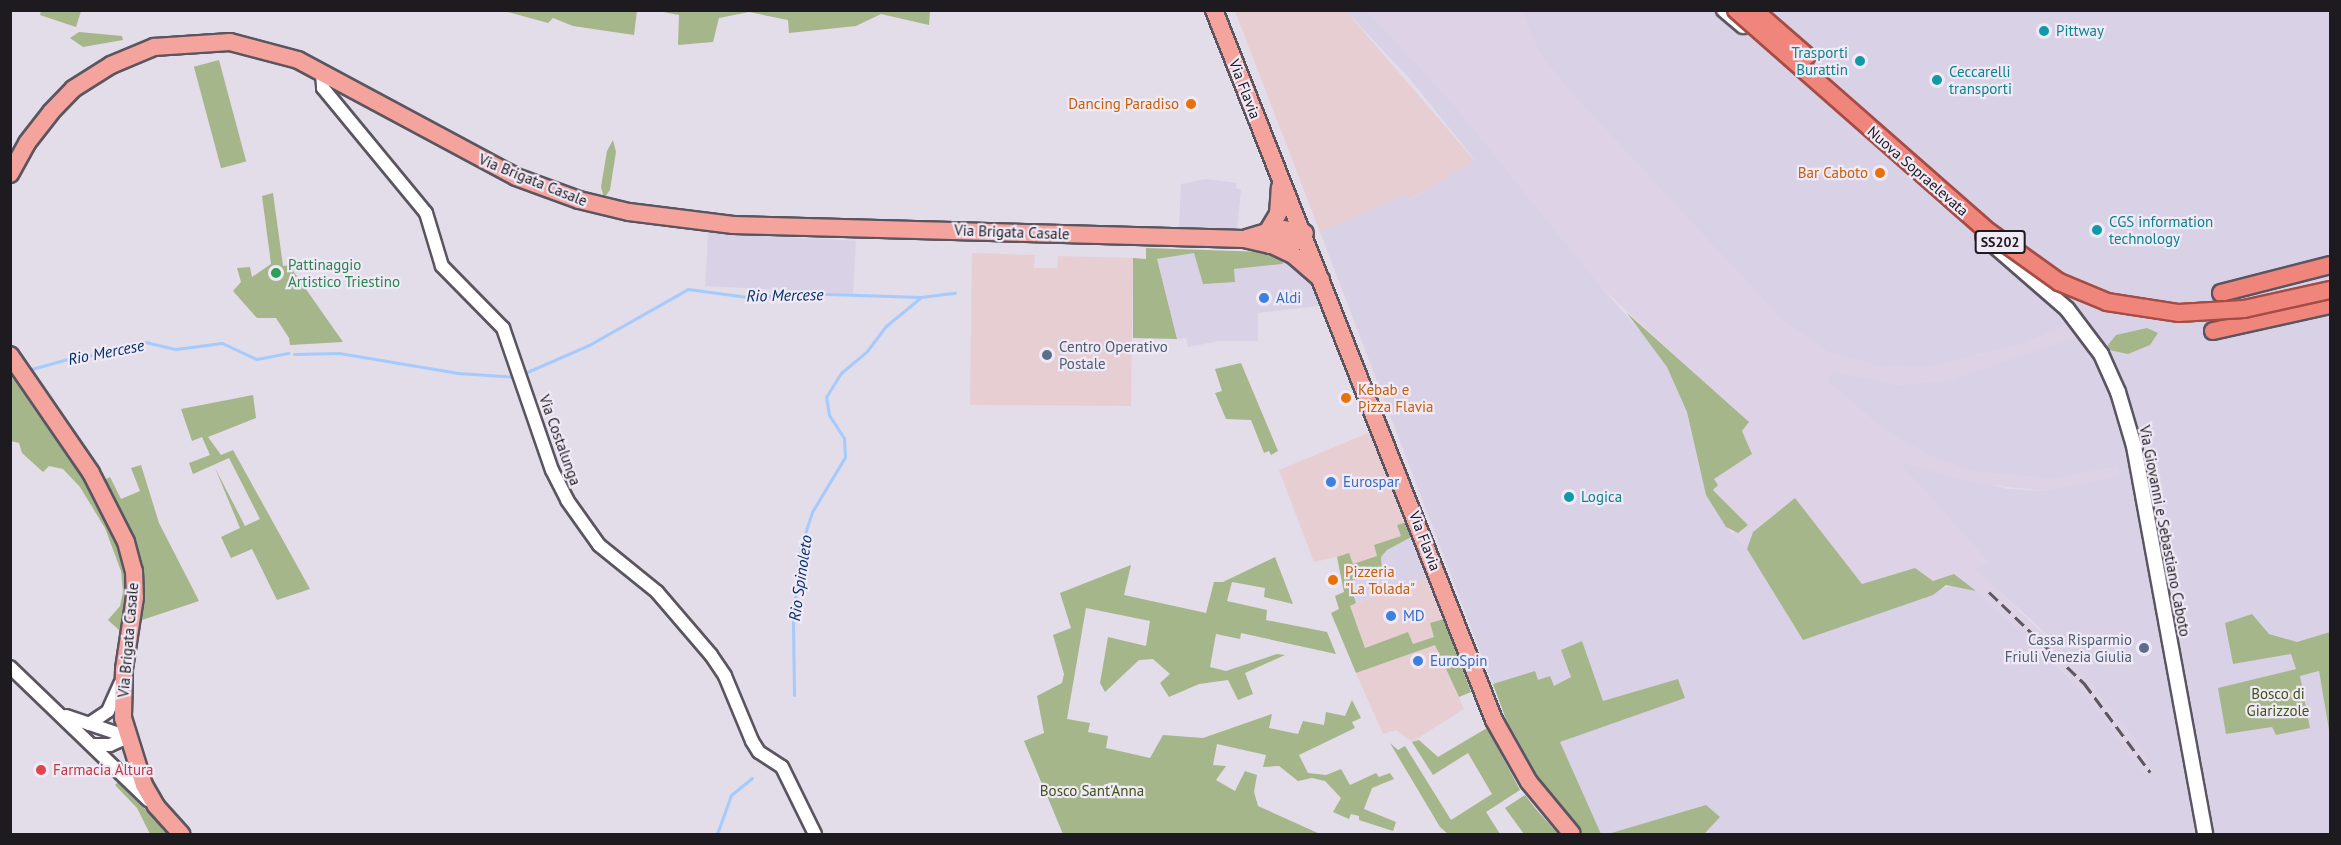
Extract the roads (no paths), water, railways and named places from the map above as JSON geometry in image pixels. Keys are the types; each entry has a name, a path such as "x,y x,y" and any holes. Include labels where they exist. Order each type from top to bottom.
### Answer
{"highway":[{"name":"Nuova Sopraelevata","path":"1736,10 1985,230 2059,282 2107,302 2180,313 2244,309 2331,290"},
{"name":"Nuova Sopraelevata","path":"1755,10 2017,242 2074,277 2131,296 2180,302 2241,298 2331,279"},
{"path":"2221,293 2331,265"},
{"path":"2213,331 2290,316 2331,305"}],"main road":[{"name":"Via Flavia","path":"1214,10 1280,180 1305,233 1494,720 1529,782 1572,834"},
{"name":"Via Flavia","path":"1227,10 1291,180 1305,233"},
{"name":"Via Giovanni e Sebastiano Caboto","path":"1724,10 1804,76 2067,309 2101,354 2118,392 2134,446 2205,834"},
{"name":"Via Giovanni e Sebastiano Caboto","path":"1755,10 1804,76"},
{"name":"Via Brigata Casale","path":"10,174 27,143 73,89 131,55 154,47 230,42 274,51 321,72 516,177 579,200 629,212 733,225 1244,239 1269,239 1292,228 1305,233"},
{"path":"1280,180 1278,214 1269,239 1293,255 1324,282"},
{"name":"Via Brigata Casale","path":"10,355 91,473 126,542 134,571 135,597 122,697 128,737 144,785 164,816 182,834"}],"street":[{"name":"Via Costalunga","path":"321,72 323,88 426,213 442,266 503,328 552,470 567,500 599,544 657,592 711,655 725,676 752,741 759,752 782,767 815,834"},
{"path":"10,667 164,816"},
{"path":"89,724 108,711 124,669"},
{"path":"57,711 128,737"},
{"path":"92,745 110,745 128,737"}],"waterway":[{"name":"Rio Mercese","path":"527,372 589,345 688,289 754,298 797,293 920,297"},
{"name":"Rio Spinoleto","path":"794,695 793,623 800,549 812,512 845,457 844,438 829,415 826,397 841,373 867,351 886,326 921,297 955,293"},
{"name":"Rio Mercese","path":"28,370 75,357 118,352 145,342 176,349 222,343 257,359 288,353"},
{"name":"Rio Mercese","path":"294,354 339,353 458,373 517,377"},
{"name":"Rio Spinoleto","path":"717,834 731,795 752,778"}],"railway":[{"path":"1989,592 2084,683 2150,772"}],"place":[{"name":"Pittway","path":"2044,31"},
{"name":"Trasporti Burattin","path":"1860,61"},
{"name":"Ceccarelli transporti","path":"1937,80"},
{"name":"Dancing Paradiso","path":"1191,104"},
{"name":"Bar Caboto","path":"1880,173"},
{"name":"CGS information technology","path":"2097,230"},
{"name":"Pattinaggio Artistico Triestino","path":"276,273"},
{"name":"Aldi","path":"1264,298"},
{"name":"Centro Operativo Postale","path":"1047,355"},
{"name":"Kebab e Pizza Flavia","path":"1346,398"},
{"name":"Eurospar","path":"1331,482"},
{"name":"Logica","path":"1569,497"},
{"name":"Pizzeria \"La Tolada\"","path":"1333,580"},
{"name":"MD","path":"1391,616"},
{"name":"Cassa Risparmio Friuli Venezia Giulia","path":"2144,648"},
{"name":"EuroSpin","path":"1418,661"},
{"name":"Farmacia Altura","path":"41,770"}],"park label":[{"name":"Bosco di Giarizzole","path":"2278,702"},
{"name":"Bosco Sant'Anna","path":"1092,791"}]}
